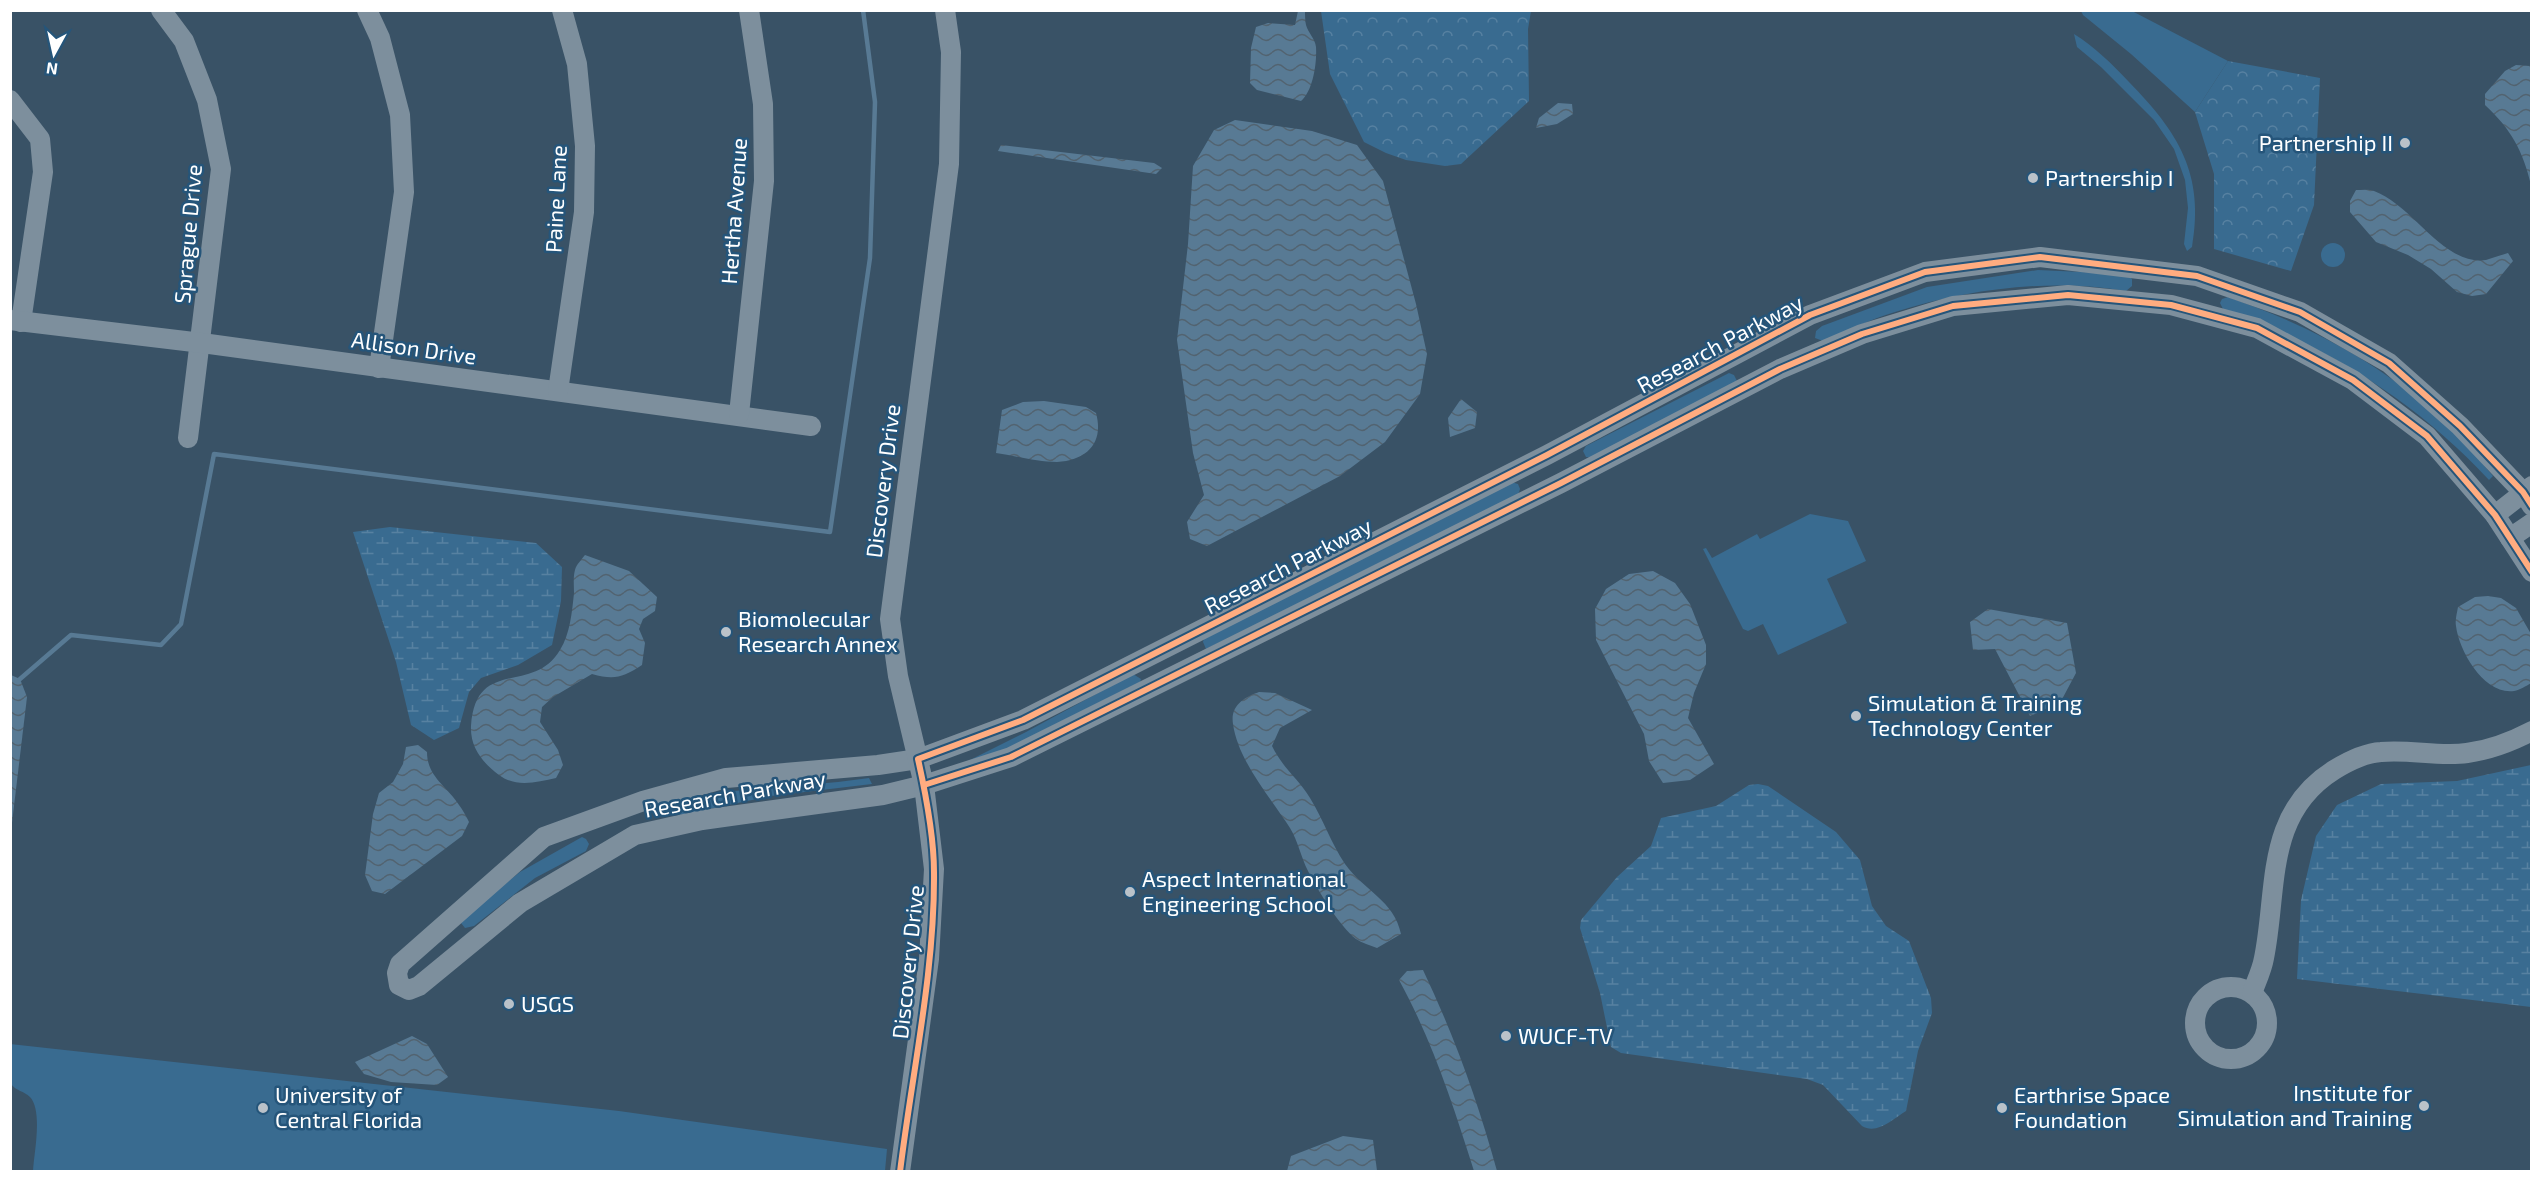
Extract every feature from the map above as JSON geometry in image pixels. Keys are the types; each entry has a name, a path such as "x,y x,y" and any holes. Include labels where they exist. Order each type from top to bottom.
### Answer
{"street":[{"name":"Sprague Drive","path":"160,10 184,41 203,90 221,169 189,438"},
{"path":"367,10 380,38 400,115 404,192 379,368"},
{"name":"Paine Lane","path":"558,392 584,212 585,146 577,64 562,10"},
{"name":"Hertha Avenue","path":"739,414 764,180 763,104 749,10"},
{"name":"Discovery Drive","path":"900,1170 920,1026 934,894 933,857 924,785 898,676 890,618 950,164 951,52 945,10"},
{"path":"10,100 40,138 42,172 16,321"},
{"name":"Research Parkway","path":"2529,495 2460,426 2389,363 2300,312 2197,276 2040,256 1925,272 1810,315 1547,455 1034,715 918,759 878,765 726,778 644,801 544,837 400,964 396,981 409,990 419,986 520,903 635,835 702,820 883,795 924,785 1011,757 1561,483 1780,369 1862,334 1953,306 2068,295 2171,305 2257,328 2353,380 2427,436 2495,514 2532,572"},
{"path":"2168,271 2171,305"},
{"path":"2171,305 2197,276"},
{"name":"Allison Drive","path":"16,321 202,343 558,392 739,414 811,426"},
{"path":"2495,514 2529,495"},
{"path":"2510,538 2532,523"},
{"path":"2252,993 2264,960 2276,857 2283,833 2300,801 2322,777 2345,764 2379,752 2466,753 2508,743 2532,731"}],"green space":[{"path":"1321,11 1531,11 1528,29 1529,101 1461,164 1445,166 1406,160 1386,153 1364,142 1330,74"},
{"path":"2081,11 2132,11 2228,61 2195,112"},
{"path":"2074,34 2110,62 2146,100 2174,137 2184,156 2195,197 2192,247 2187,251 2184,244 2188,208 2185,180 2174,149 2154,120 2101,67 2077,47"},
{"path":"2228,61 2320,78 2314,205 2291,271 2214,249 2214,174 2195,112"},
{"path":"2333,243 2341,247 2345,255 2341,263 2333,267 2325,263 2321,255 2325,247"},
{"path":"2038,270 2126,274 2132,279 2132,286 2126,291 2097,287 2039,286 1980,292 1951,297 1886,315 1823,341 1815,338 1816,331 1822,326 1927,287"},
{"path":"2228,297 2307,329 2381,371 2436,414 2493,476 2489,480 2431,425 2367,378 2297,340 2223,309 2220,303 2222,299"},
{"path":"1729,373 1734,375 1737,381 1593,458 1586,457 1583,451 1586,446"},
{"path":"1511,482 1518,484 1520,489 1518,495 1206,649 1204,638"},
{"path":"1810,514 1848,521 1866,561 1827,579 1847,623 1778,655 1763,624 1748,631 1743,629 1703,549 1706,548 1712,558 1757,534 1760,539"},
{"path":"390,527 536,543 562,567 561,601 552,645 518,665 481,678 469,692 459,728 434,740 411,725 396,662 353,532"},
{"path":"1133,674 1141,679 1139,686 1002,755 968,761 1026,732"},
{"path":"2531,765 2531,1007 2297,979 2301,900 2316,836 2337,805 2381,784 2457,781"},
{"path":"869,778 872,784 771,796 680,815 673,811 674,804 722,792"},
{"path":"1749,785 1768,786 1836,832 1860,860 1872,906 1886,926 1909,941 1931,998 1932,1013 1918,1051 1906,1111 1879,1127 1873,1129 1862,1126 1823,1085 1807,1079 1621,1053 1611,1047 1600,993 1580,928 1581,920 1617,877 1651,846 1661,818 1716,806"},
{"path":"582,837 589,844 586,851 535,878 474,926 465,928 461,923 463,917 520,872"},
{"name":"University of Central Florida","path":"10,1044 619,1111 887,1149 885,1171 33,1171 37,1132 36,1112 30,1097 11,1084"}],"water":[{"path":"1298,11 1305,11 1306,25 1316,47 1316,61 1309,91 1301,101 1257,90 1250,83 1251,48 1256,27 1268,23 1295,25"},
{"path":"2516,65 2531,66 2531,185 2515,141 2485,105 2485,94 2505,71"},
{"path":"1558,103 1572,104 1573,114 1557,124 1536,128 1539,118"},
{"path":"1235,120 1312,131 1357,145 1383,181 1427,354 1420,394 1385,442 1340,476 1207,546 1190,539 1187,522 1204,495 1193,453 1177,340 1188,244 1193,166 1214,130"},
{"path":"1001,145 1154,163 1162,168 1156,174 998,151"},
{"path":"2356,190 2372,190 2388,198 2456,254 2470,259 2486,260 2508,253 2513,261 2486,294 2472,296 2457,292 2431,269 2408,255 2376,242 2350,212 2350,201"},
{"path":"1461,399 1477,412 1475,428 1450,437 1448,418"},
{"path":"1044,401 1086,407 1096,413 1098,433 1091,448 1077,458 1057,462 996,453 1002,410 1023,402"},
{"path":"585,555 629,571 657,597 655,611 643,619 639,629 645,643 642,665 618,677 592,674 553,697 542,707 540,722 558,750 563,765 556,778 527,783 512,782 493,770 475,748 471,726 475,705 483,691 494,683 521,676 549,664 560,650 570,623 575,570"},
{"path":"1653,571 1675,583 1690,604 1706,645 1706,664 1694,693 1688,718 1714,764 1690,780 1663,783 1649,761 1644,734 1596,640 1595,609 1606,589 1629,574"},
{"path":"2475,597 2501,598 2516,608 2531,634 2531,683 2514,691 2503,690 2483,679 2468,659 2458,636 2456,616 2458,607"},
{"path":"1988,609 2067,623 2076,673 2060,703 2030,716 1995,649 1973,650 1970,622"},
{"path":"11,675 20,679 27,697 11,831"},
{"path":"1259,692 1275,693 1312,710 1280,728 1272,746 1310,798 1345,864 1385,904 1397,922 1401,934 1377,948 1356,939 1329,907 1308,871 1290,828 1256,779 1241,752 1233,724 1234,712 1244,699"},
{"path":"418,745 427,752 434,775 454,798 469,822 462,836 385,894 372,891 365,875 373,814 379,793 393,782 403,764 406,747"},
{"path":"1423,970 1464,1069 1497,1171 1474,1171 1432,1050 1399,980 1407,971"},
{"path":"412,1036 427,1044 448,1077 437,1085 391,1082 364,1074 355,1062"},
{"path":"1343,1136 1373,1140 1377,1171 1287,1171 1291,1156"}],"waterway":[{"path":"20,679 71,635 161,645 181,624 214,454 830,532 870,258 875,102 863,10"}],"cycle path":[{"path":"900,1172 927,984 933,909 933,844 918,759 1023,720 1547,455 1810,315 1925,272 2040,257 2197,276 2300,312 2389,363 2460,426 2523,492 2532,506"},
{"path":"924,785 1011,757 1561,483 1780,369 1862,334 1953,306 2068,295 2171,305 2257,328 2353,380 2427,436 2495,515 2532,572"}],"place":[{"name":"Partnership II","path":"2405,143"},
{"name":"Partnership I","path":"2033,178"},
{"name":"Biomolecular Research Annex","path":"726,632"},
{"name":"Simulation & Training Technology Center","path":"1856,716"},
{"name":"Aspect International Engineering School","path":"1130,892"},
{"name":"USGS","path":"509,1004"},
{"name":"WUCF-TV","path":"1506,1036"},
{"name":"Institute for Simulation and Training","path":"2424,1106"},
{"name":"University of Central Florida","path":"263,1108"},
{"name":"Earthrise Space Foundation","path":"2002,1108"}]}
